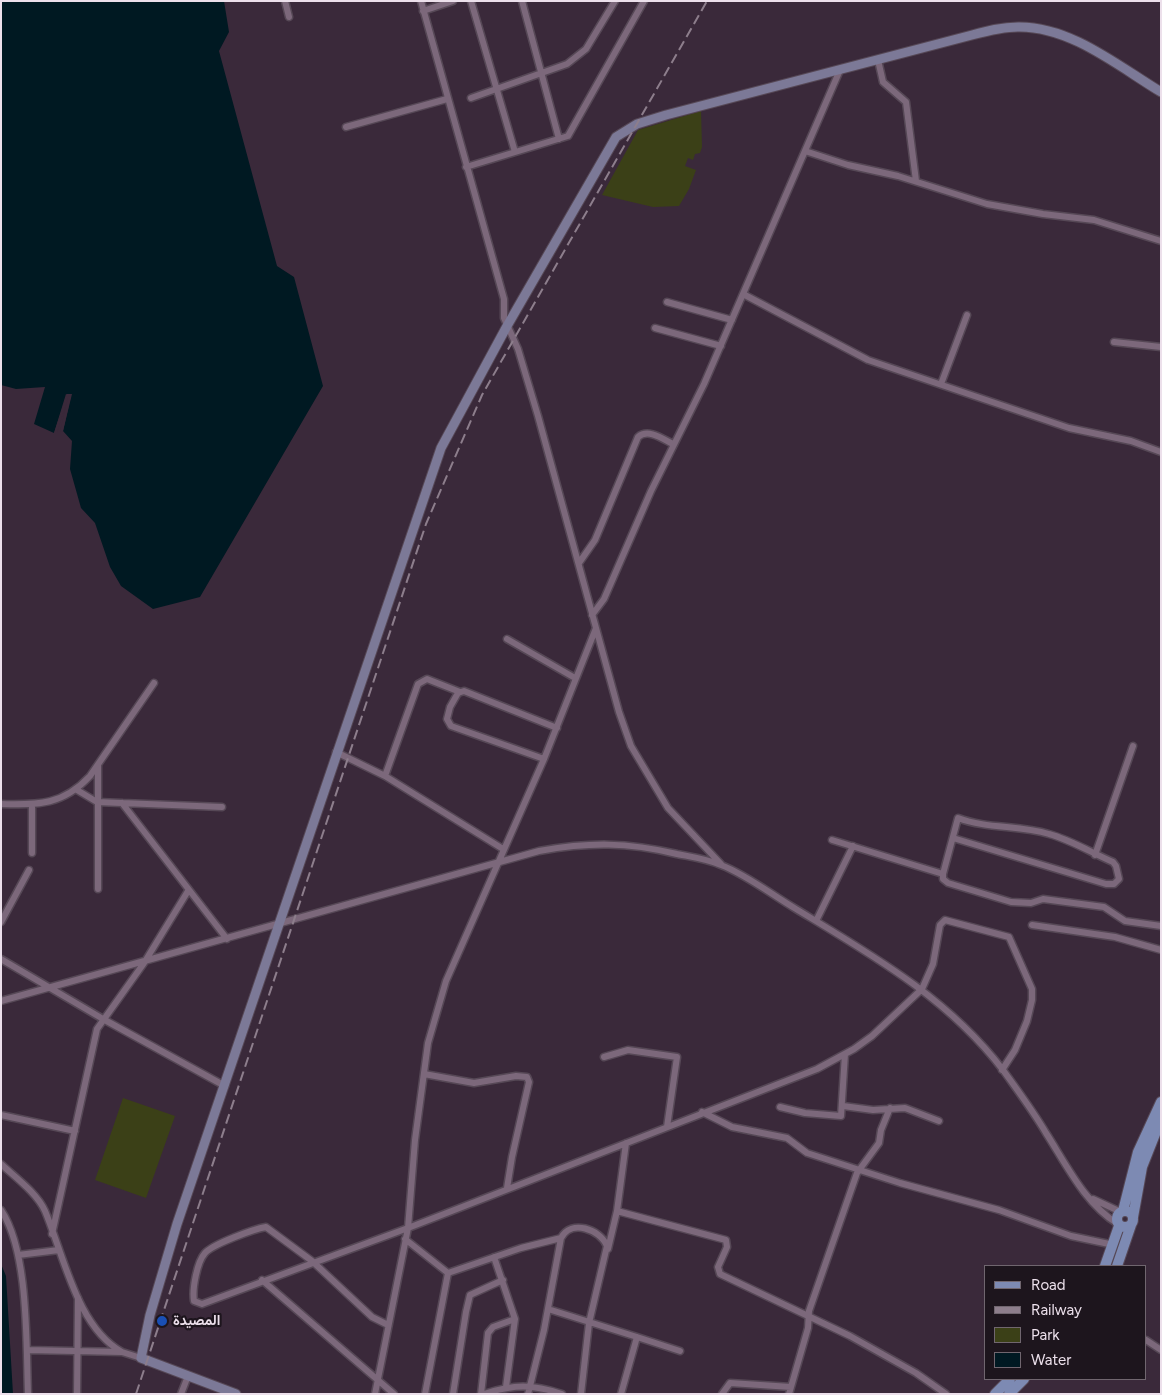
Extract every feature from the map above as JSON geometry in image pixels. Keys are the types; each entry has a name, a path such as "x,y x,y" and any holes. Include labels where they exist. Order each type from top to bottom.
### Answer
{"main road":[{"path":"1105,1265 1114,1245 1118,1225 1116,1218 1122,1211 1138,1152 1161,1102"},
{"path":"1117,1265 1132,1221 1141,1173 1158,1132 1161,1119"},
{"path":"1122,1211 1130,1212 1132,1221"},
{"path":"1118,1225 1125,1228 1132,1221"},
{"path":"995,1394 1009,1380"},
{"path":"1009,1394 1023,1380"}],"street":[{"path":"284,1 289,17"},
{"path":"421,1 504,299 504,318 518,349 619,712 631,746 642,768 668,808 722,865 861,948 922,989 965,1027 1002,1070 1088,1196 1103,1214 1118,1225"},
{"path":"423,11 453,1"},
{"path":"471,1 515,152"},
{"path":"522,1 559,139"},
{"path":"470,98 568,64 586,49 615,1"},
{"path":"466,167 568,136 644,1"},
{"path":"141,1358 150,1315 177,1224 435,463 507,326 611,143 623,131 666,115 996,29 1018,27 1044,30 1078,42 1161,92"},
{"path":"878,60 883,82 906,102 916,182"},
{"path":"592,615 604,600 673,444 704,384 840,70"},
{"path":"346,127 448,99"},
{"path":"805,151 987,204 1043,214 1094,220 1161,241"},
{"path":"743,294 868,360 1069,428 1131,441 1161,452"},
{"path":"667,302 732,320"},
{"path":"941,384 967,315"},
{"path":"655,328 721,346"},
{"path":"1114,342 1161,347"},
{"path":"579,563 596,540 638,437 645,432 673,444"},
{"path":"375,1394 408,1228 424,1074 430,1035 446,981 557,728 596,628"},
{"path":"507,639 575,678"},
{"path":"385,776 418,684 427,679 460,692 473,694 557,728"},
{"path":"1,804 32,804 61,798 77,790 98,764 154,684"},
{"path":"460,692 450,707 446,719 449,724 544,758"},
{"path":"1095,855 1133,746"},
{"path":"336,752 385,776 503,849"},
{"path":"98,764 98,889"},
{"path":"77,790 97,802 222,807"},
{"path":"122,803 188,891 227,939"},
{"path":"32,804 32,853"},
{"path":"953,838 1106,884 1117,883 1119,875 1116,866 1050,834 1021,828 979,825 958,818 943,874 943,879 948,883 1010,902 1031,903 1043,899 1104,907 1125,921 1161,926"},
{"path":"832,840 943,874"},
{"path":"1,1001 144,963 279,923 497,863 577,844 603,843 651,847 722,865"},
{"path":"816,921 852,846"},
{"path":"1,922 28,870"},
{"path":"52,1234 97,1029 144,963 188,891"},
{"path":"388,1325 372,1317 312,1261 272,1229 259,1228 214,1247 205,1253 193,1292 194,1300 202,1304 312,1261 408,1228 702,1112 817,1069 845,1054 872,1036 922,989 933,964 939,938 939,928 944,920 1009,937 1032,989 1032,1000 1027,1021 1015,1050 1002,1070"},
{"path":"1032,925 1115,937 1161,950"},
{"path":"1,959 103,1019 225,1086"},
{"path":"604,1057 628,1050 677,1057 667,1127"},
{"path":"780,1107 838,1117 842,1114 845,1054"},
{"path":"424,1074 474,1082 516,1076 527,1077 529,1082 512,1157 508,1188"},
{"path":"843,1106 867,1110 909,1108 939,1121"},
{"path":"722,1394 730,1383 790,1390 808,1328 808,1315 859,1169 879,1143 881,1130 890,1108"},
{"path":"702,1112 732,1127 787,1138 807,1153 929,1192 999,1210 1071,1236 1114,1245"},
{"path":"1,1114 75,1131"},
{"path":"581,1394 589,1323 617,1211 616,1206 626,1143"},
{"path":"1,1164 35,1196 45,1210 52,1234 78,1295 98,1333 112,1346 122,1352 236,1394"},
{"path":"1088,1196 1099,1204 1122,1211"},
{"path":"1,1210 8,1222 18,1255 27,1350 28,1394"},
{"path":"617,1211 726,1240 727,1248 718,1267 720,1274 850,1336 916,1373 946,1394"},
{"path":"528,1394 548,1309 561,1238 570,1228 583,1229 602,1237 607,1252"},
{"path":"448,1273 494,1257 561,1238"},
{"path":"405,1240 448,1273"},
{"path":"18,1255 59,1250"},
{"path":"494,1257 515,1319 506,1387"},
{"path":"425,1394 448,1273"},
{"path":"262,1280 394,1394"},
{"path":"453,1394 469,1298 476,1290 503,1280"},
{"path":"77,1394 78,1295"},
{"path":"548,1309 680,1350"},
{"path":"515,1319 494,1327 488,1334 483,1394 506,1387 531,1386 562,1394"},
{"path":"621,1394 636,1337"},
{"path":"1147,1341 1161,1350"},
{"path":"27,1350 122,1352"},
{"path":"181,1394 188,1376"}],"green space":[{"path":"701,111 702,147 700,153 695,154 693,160 688,158 685,166 696,170 689,189 679,206 653,207 602,195 638,130"},
{"path":"123,1098 175,1116 146,1198 95,1180"}],"water":[{"path":"1,1 224,1 229,32 219,51 277,266 294,277 323,386 200,597 153,609 121,586 110,567 95,523 81,508 70,469 72,441 63,431 71,396 66,394 54,433 34,424 45,387 16,389 1,385"},
{"path":"1,1264 6,1276 13,1394 1,1394"}],"pier":[{"path":"67,394 72,394 63,431 60,432 68,397 57,433 54,433"}],"railway":[{"path":"136,1394 426,524 482,395 707,1"}],"place":[{"name":"المصيدة","path":"162,1321"}]}
